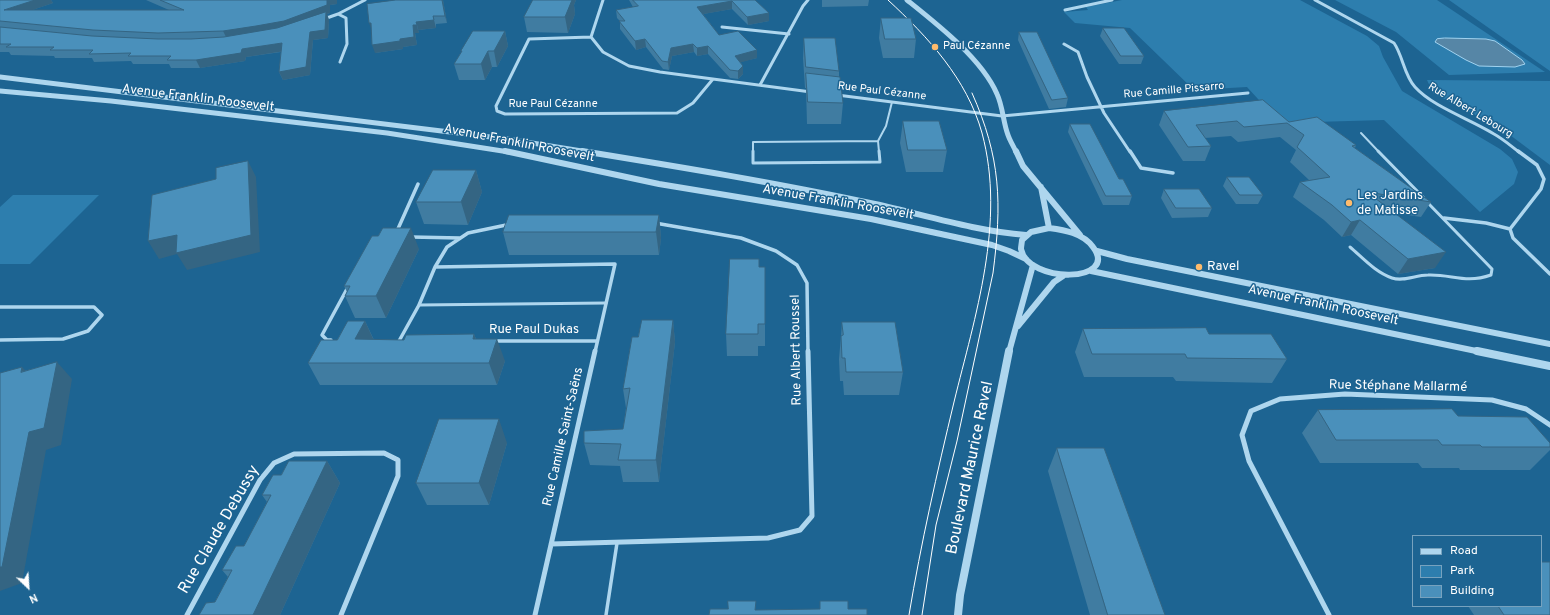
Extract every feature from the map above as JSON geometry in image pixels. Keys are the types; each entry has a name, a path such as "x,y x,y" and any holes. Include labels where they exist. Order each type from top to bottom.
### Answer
{"street":[{"path":"318,22 338,14 365,0"},
{"path":"603,0 591,37 603,52 629,66 660,72 814,92"},
{"path":"760,85 803,6 808,0"},
{"path":"908,0 938,24 974,60 997,94 1008,135 1023,166 1080,235 1097,251 1098,262 1091,271 1083,274 1063,276 1042,270 1026,259 1021,251 1021,243 1026,236 1032,232 1049,228 1065,230 1080,235"},
{"path":"1064,10 1112,0"},
{"name":"Rue Albert Lebourg","path":"1315,0 1394,43 1400,52 1403,65 1414,86 1426,97 1494,134 1536,165 1544,180 1541,189 1510,229"},
{"path":"338,14 346,18 346,44 340,62"},
{"path":"722,27 789,34"},
{"name":"Rue Paul Cézanne","path":"591,37 529,39 496,106 497,111 505,114 677,113 686,110 695,103 713,79"},
{"path":"1064,44 1078,52 1087,77 1101,106 1141,168 1173,173"},
{"name":"Avenue Franklin Roosevelt","path":"0,77 507,139 670,165 874,204 998,233 1026,236"},
{"name":"Avenue Franklin Roosevelt","path":"0,91 111,101 372,131 500,150 659,184 871,219 988,244 1015,253 1026,259"},
{"name":"Rue Camille Pissarro","path":"1002,116 1248,93"},
{"name":"Rue Paul Cézanne","path":"830,94 1002,116"},
{"path":"394,238 418,184"},
{"path":"1040,185 1049,228"},
{"path":"1444,218 1484,222 1510,229 1513,238 1550,274"},
{"name":"Rue Albert Roussel","path":"551,544 768,538 800,530 812,516 807,283 797,265 776,251 741,238 652,222"},
{"path":"399,341 419,305 435,267 447,247 468,233 514,223"},
{"path":"407,236 460,238"},
{"name":"Avenue Franklin Roosevelt","path":"1097,251 1127,259 1550,344"},
{"name":"Rue Camille Saint-Saëns","path":"435,267 615,264 535,615"},
{"name":"Boulevard Maurice Ravel","path":"958,615 960,595 1010,345 1016,328 1027,280 1033,265"},
{"name":"Avenue Franklin Roosevelt","path":"1091,271 1550,366"},
{"name":"Boulevard Maurice Ravel","path":"1016,328 1054,282 1063,276"},
{"path":"335,340 327,340 322,335 351,282"},
{"path":"0,307 94,307 102,315 88,331 63,339 0,340"},
{"path":"391,341 407,341"},
{"name":"Rue Paul Dukas","path":"486,341 597,341"},
{"name":"Rue Stéphane Mallarmé","path":"1329,615 1249,462 1242,434 1251,411 1280,399 1345,394 1492,400 1526,409 1550,425"},
{"name":"Rue Claude Debussy","path":"187,615 260,480 274,463 294,454 384,454 398,460 398,476 341,615"}],"lane":[{"path":"878,141 753,142 753,163 880,162 878,141 886,126 892,102"},
{"path":"1350,247 1381,271 1397,279 1436,275 1461,280 1480,280 1491,275 1492,269 1361,132"},
{"path":"419,305 606,303"},
{"path":"606,615 617,542"}],"green space":[{"path":"1122,0 1300,0 1367,36 1379,46 1383,57 1402,91 1500,149 1512,159 1518,172 1514,184 1480,212 1384,120 1280,123 1247,87 1194,90 1130,28 1075,23 1064,12 1088,10 1086,7"},
{"path":"1335,0 1437,0 1545,72 1449,75 1396,32"},
{"path":"1449,0 1550,0 1550,71"},
{"path":"1427,80 1550,81 1550,165 1502,129 1433,93"},
{"path":"13,195 99,195 30,264 0,264 0,207"}],"shaded area":[{"path":"1437,39 1486,39 1495,41 1522,60 1525,64 1515,67 1479,66 1435,42"}],"building":[{"path":"0,0 35,0 4,10 184,10 160,0 327,0 327,5 284,21 256,26 223,31 158,33 93,30 0,21"},
{"path":"396,0 442,0 445,16 433,16 434,20 416,22 417,25 413,25 414,37 400,39 400,41 372,45 371,23 369,23 367,4"},
{"path":"533,0 572,0 565,17 524,17"},
{"path":"633,0 755,0 769,13 747,17 732,1 697,7 719,35 738,31 757,50 735,56 743,66 738,71 730,70 708,46 697,48 693,44 671,48 668,62 662,61 645,39 635,41 619,21 625,21 616,10 638,6"},
{"path":"326,12 325,30 310,32 306,67 279,72 282,43 242,49 241,53 196,60 167,60 171,56 128,56 131,53 89,54 93,50 50,50 54,47 6,47 11,44 0,44 0,27 92,36 191,39 224,37 277,28"},
{"path":"881,18 911,18 916,39 885,39"},
{"path":"1103,28 1124,28 1144,56 1121,56"},
{"path":"473,31 505,31 494,51 488,51 481,64 454,64 462,51"},
{"path":"1019,32 1037,32 1068,98 1052,100"},
{"path":"804,38 835,38 839,71 806,67"},
{"path":"806,73 840,77 843,103 808,102"},
{"path":"1263,100 1289,122 1317,117 1356,145 1352,146 1431,202 1367,192 1446,252 1408,259 1360,220 1351,222 1332,205 1300,182 1330,177 1297,147 1304,135 1287,123 1244,127 1237,121 1196,125 1211,146 1188,147 1164,111"},
{"path":"903,121 939,121 947,150 908,150"},
{"path":"1070,124 1090,124 1119,179 1123,179 1132,196 1106,196"},
{"path":"248,161 251,235 176,253 177,235 148,241 152,195 216,179 216,168"},
{"path":"433,170 476,170 461,202 416,202"},
{"path":"1227,177 1249,177 1263,195 1240,195"},
{"path":"1164,189 1199,189 1212,208 1176,208"},
{"path":"509,215 659,215 656,232 503,232"},
{"path":"383,228 411,228 376,296 345,296 350,286 344,286 372,236 378,236"},
{"path":"730,259 759,259 759,267 765,267 765,324 758,324 758,334 726,334"},
{"path":"642,320 673,320 656,460 618,460 621,444 584,443 584,431 623,429 630,388 623,389 632,337 638,337"},
{"path":"348,321 365,321 355,339 404,340 406,335 474,334 473,339 497,339 489,363 308,363 321,340 337,340"},
{"path":"842,322 895,322 903,372 846,372 845,358 842,358"},
{"path":"1206,328 1209,334 1271,334 1287,359 1187,358 1185,354 1092,354 1083,329"},
{"path":"57,362 44,428 29,432 2,567 0,567 0,373 22,367 21,372"},
{"path":"1452,409 1458,416 1527,417 1550,443 1550,447 1482,447 1480,445 1442,445 1438,440 1336,440 1318,410"},
{"path":"439,419 499,419 479,483 416,483"},
{"path":"1057,448 1104,448 1165,615 1108,615"},
{"path":"289,461 327,461 253,615 199,615 206,603 215,602 232,570 222,570 236,546 244,546 271,495 262,495 273,475 281,475"},
{"path":"1542,562 1550,562 1550,615 1504,615 1499,607 1542,607"},
{"path":"728,601 756,601 755,610 820,609 820,601 848,601 848,609 867,609 867,615 709,615 710,609 728,609"}],"tram line":[{"path":"888,0 931,44 944,60 967,95 982,133 989,167 991,200 985,269 971,336 935,482 909,615"},
{"path":"922,615 936,525 957,441 993,273 996,248 998,202 994,160 982,117 972,93"}],"place":[{"name":"Paul Cézanne","path":"935,47"},
{"name":"Les Jardins de Matisse","path":"1349,203"},
{"name":"Ravel","path":"1199,267"}]}
